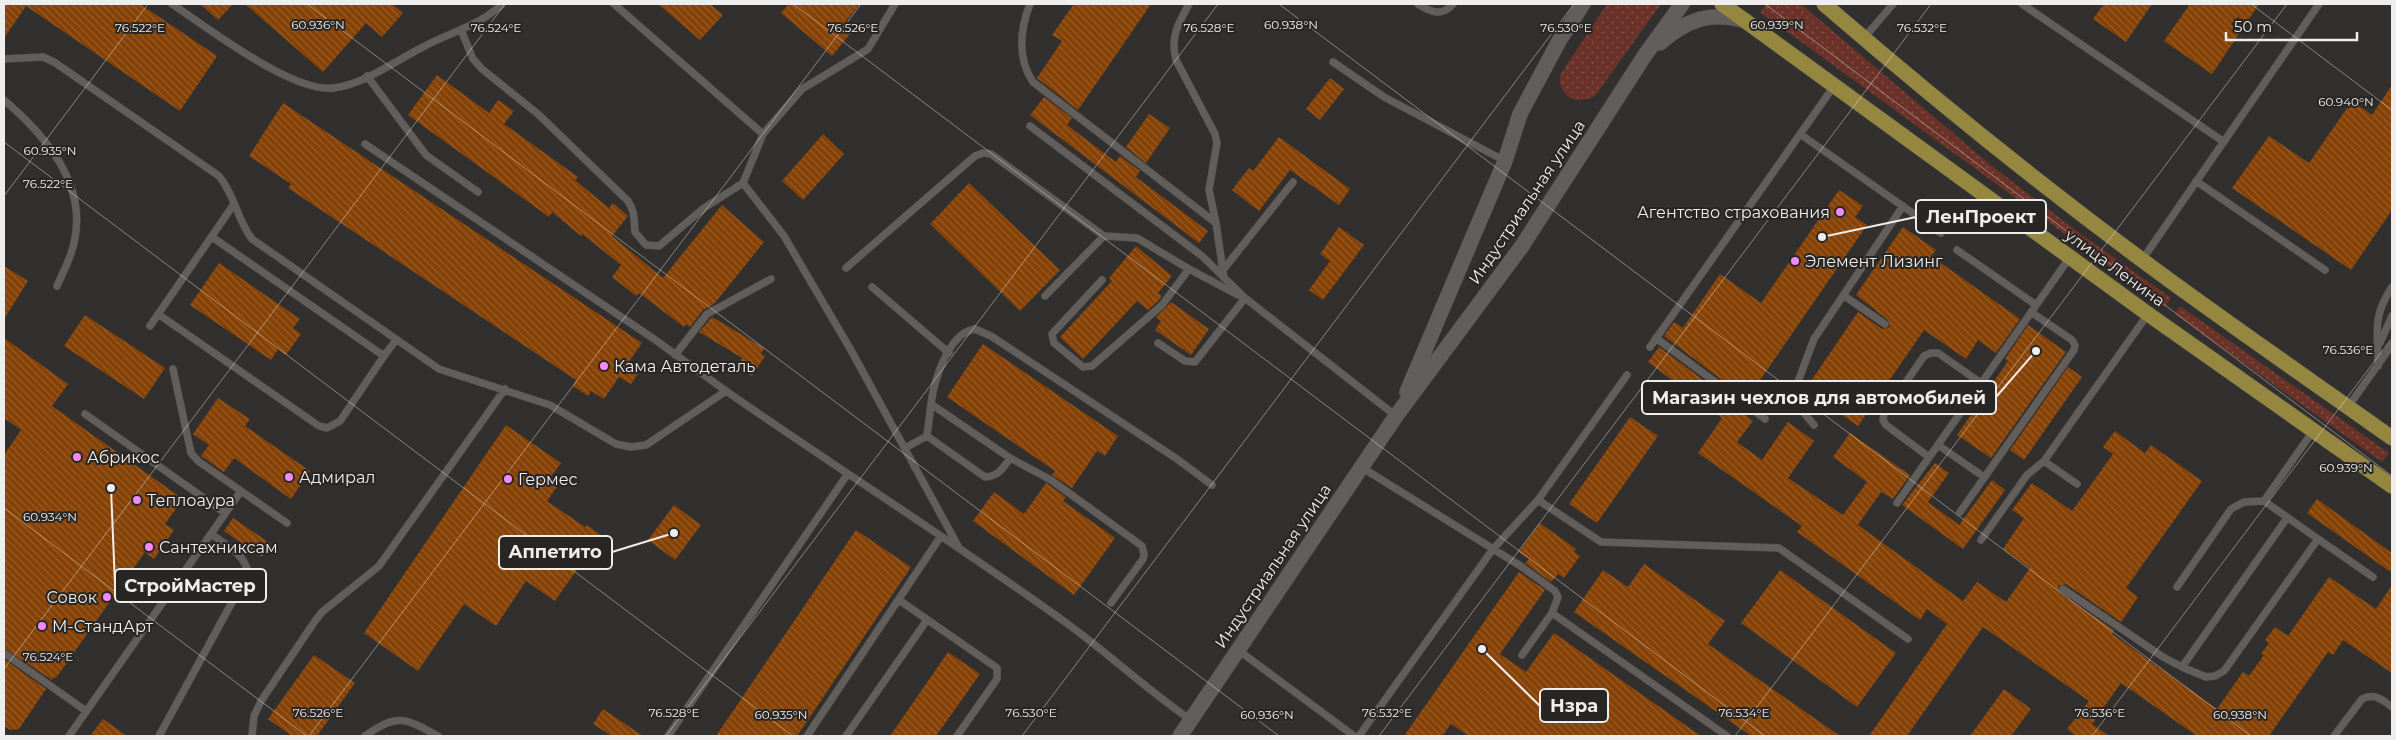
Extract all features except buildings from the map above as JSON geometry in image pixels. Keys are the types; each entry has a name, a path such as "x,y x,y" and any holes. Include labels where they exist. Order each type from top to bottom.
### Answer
{"main road":[{"name":"Индустриальная улица","path":"1396,416 1505,161 1520,114 1559,41 1583,4"},
{"name":"Индустриальная улица","path":"1180,736 1396,416 1522,246 1645,55 1682,4"},
{"name":"улица Ленина","path":"1722,4 2148,314 2392,485"},
{"path":"1736,4 1747,21"},
{"name":"улица Ленина","path":"1824,4 1962,121 2142,260 2392,438"},
{"path":"1645,55 1670,34 1696,20 1720,16 1747,21"}],"lane":[{"path":"172,4 224,39 299,83 313,88 334,88 367,76 438,39 483,20 502,4"},
{"path":"614,4 763,134"},
{"path":"461,30 474,59 482,70 538,114 628,201 633,208 635,216 635,232 646,245 659,246 704,208 743,183 763,134 802,89 868,49 895,4"},
{"path":"1030,4 1022,31 1023,61 1026,72 1033,82 1216,223"},
{"path":"1189,4 1175,29 1173,49 1176,60 1215,134 1217,144 1209,190 1224,278"},
{"path":"1418,4 1429,12 1437,13 1444,11 1453,4"},
{"path":"1864,38 1892,4"},
{"path":"2022,4 2224,142"},
{"path":"2142,260 2320,4"},
{"path":"4,59 43,58 54,62 219,176 226,185 244,229 252,238 439,369 561,410 602,437 631,447 646,445 726,391"},
{"path":"1333,62 1384,97 1505,161"},
{"path":"367,76 426,155 478,192"},
{"path":"1650,347 1835,85"},
{"path":"4,100 39,132 53,150 66,175 74,199 75,242 70,259 57,286"},
{"path":"1030,126 1202,256 1245,298 1396,416"},
{"path":"1800,134 1941,233"},
{"path":"365,144 675,355 847,475 959,548 1066,624 1156,696 1191,720"},
{"path":"846,268 975,156 983,153 991,154 1104,236 1137,238 1189,269 1245,298"},
{"path":"1223,270 1292,182"},
{"path":"2196,182 2325,270"},
{"path":"743,183 784,236 852,352 959,548"},
{"path":"150,326 234,204"},
{"path":"1814,426 1799,407 1794,392 1814,339 1903,206"},
{"path":"1045,296 1104,236"},
{"path":"212,237 384,356"},
{"path":"1957,250 2036,305"},
{"path":"1897,503 2070,257"},
{"path":"1102,280 1052,334 1054,343 1083,367 1092,366 1155,311 1189,269"},
{"path":"675,355 707,314 771,279"},
{"path":"872,287 949,353"},
{"path":"2378,366 2378,316 2381,304 2392,287"},
{"path":"1843,295 1885,324"},
{"path":"1158,343 1185,361 1195,362 1245,298"},
{"path":"1960,512 2074,350 2075,345 2072,340 2031,312"},
{"path":"158,314 319,426 326,428 340,421 396,340"},
{"path":"1981,540 2027,475 2044,461 2148,314"},
{"path":"2378,347 2392,316"},
{"path":"927,436 934,383 949,353 962,334 975,329 984,331 1177,459 1212,485"},
{"path":"1656,338 1764,419"},
{"path":"2348,407 2392,345"},
{"path":"1930,457 1886,425 1883,420 1884,414 1924,356 1931,352 1938,353 1981,383"},
{"path":"173,369 191,453 198,461 287,523"},
{"path":"1359,736 1493,549 1538,500 1626,375"},
{"path":"252,736 254,716 261,701 315,621 322,612 379,566 505,390"},
{"path":"931,404 1010,458 1051,480 1121,530 1144,549 1143,559 1111,602"},
{"path":"85,414 225,513"},
{"path":"2264,501 2314,430"},
{"path":"905,448 927,436"},
{"path":"927,436 985,477 999,473 1010,458"},
{"path":"1938,444 1984,477"},
{"path":"2044,461 2077,484"},
{"path":"1361,467 1493,549 1555,591 1558,597 1552,613 1522,655"},
{"path":"668,736 847,475"},
{"path":"69,736 241,491"},
{"path":"1538,500 1601,542 1779,548 1908,639"},
{"path":"2177,587 2231,509 2244,502 2264,501 2373,578"},
{"path":"2182,667 2288,518"},
{"path":"159,736 248,573 246,563 238,554 211,534"},
{"path":"807,736 941,536"},
{"path":"2063,589 2163,657 2206,677 2215,676 2224,671 2318,539"},
{"path":"899,600 997,668 997,679 957,736"},
{"path":"1552,613 1727,736"},
{"path":"846,736 927,620"},
{"path":"1238,650 1354,736"},
{"path":"4,654 86,711"},
{"path":"2334,736 2362,699 2368,696 2378,697 2392,707"},
{"path":"365,736 384,722 392,720 418,725 438,736"}],"shaded area":[{"path":"1607,4 1661,4 1595,96 1588,99 1575,100 1565,94 1562,89 1560,75"},
{"path":"1766,4 1801,4 1987,162 2078,232 2171,298 2165,307 1760,12"},
{"path":"2180,306 2389,453 2382,462 2175,314"}],"place":[{"name":"Агентство страхования","path":"1840,212"},
{"name":"ЛенПроект","path":"1822,237"},
{"name":"Элемент Лизинг","path":"1795,261"},
{"name":"Магазин чехлов для автомобилей","path":"2036,351"},
{"name":"Кама Автодеталь","path":"604,366"},
{"name":"Абрикос","path":"77,457"},
{"name":"Адмирал","path":"289,477"},
{"name":"Гермес","path":"508,479"},
{"name":"СтройМастер","path":"111,488"},
{"name":"Теплоаура","path":"137,500"},
{"name":"Аппетито","path":"674,533"},
{"name":"Сантехниксам","path":"149,547"},
{"name":"Совок","path":"107,597"},
{"name":"М-СтандАрт","path":"42,626"},
{"name":"Нзра","path":"1482,649"}]}
